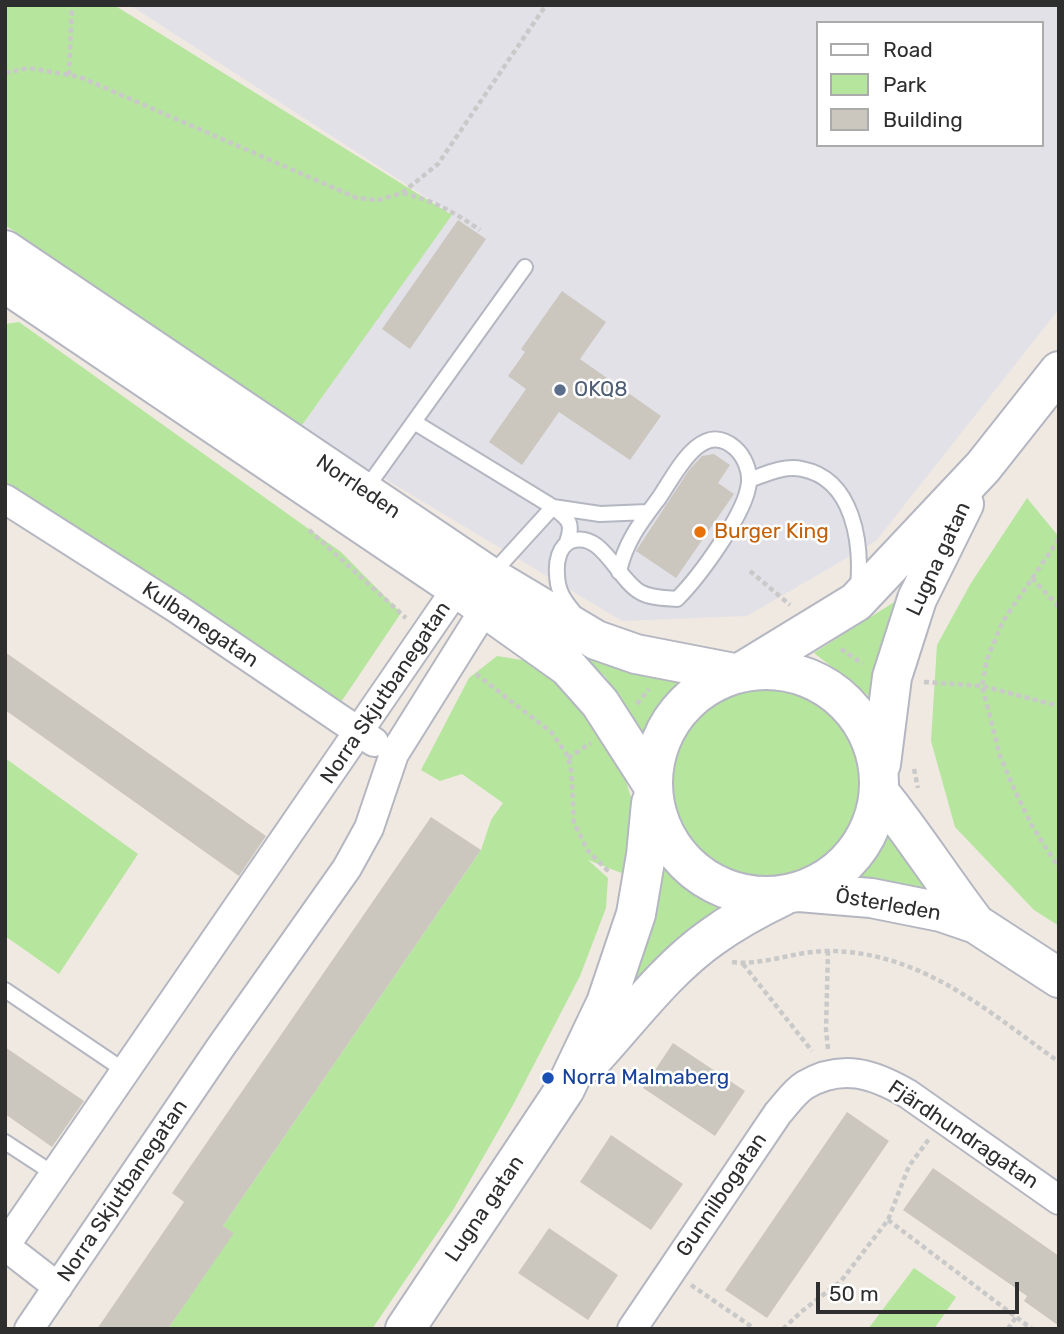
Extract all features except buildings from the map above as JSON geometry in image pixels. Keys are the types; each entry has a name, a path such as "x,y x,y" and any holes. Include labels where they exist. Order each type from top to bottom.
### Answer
{"main road":[{"name":"Norrleden","path":"5,250 365,491 568,667 600,703 652,789"},
{"name":"Norrleden","path":"5,282 478,591 636,654 739,672"},
{"name":"Lugna gatan","path":"739,672 856,602 983,467 1059,371"},
{"name":"Lugna gatan","path":"880,785 892,677 917,599 983,467"},
{"path":"776,669 807,677 836,692 858,716 873,745 880,785 872,826 855,855 830,878 791,894 752,896 723,888 696,873 674,851 660,824 652,789 654,760 662,736 674,715 691,697 711,682 739,672 776,669"},
{"name":"Österleden","path":"880,785 924,854 976,924"},
{"name":"Lugna gatan","path":"405,1329 565,1089 606,1003 636,914 646,855 652,789"},
{"name":"Lugna gatan","path":"565,1089 684,960 711,937 748,914 791,894"},
{"name":"Österleden","path":"791,894 871,898 942,912 976,924 1059,978"}],"street":[{"name":"Kulbanegatan","path":"5,499 176,608 394,754"},
{"name":"Norra Skjutbanegatan","path":"5,1246 426,634 478,591"},
{"name":"Norra Skjutbanegatan","path":"29,1329 220,1048 347,868 369,828 394,754 455,658 478,591"},
{"name":"Fjärdhundragatan","path":"827,1075 858,1072 885,1080 1059,1200"},
{"name":"Gunnilbogatan","path":"632,1329 778,1113 803,1086 827,1075"},
{"path":"5,1246 58,1287"}],"lane":[{"path":"365,491 525,267"},
{"path":"414,422 553,507 568,519 571,530 560,552 556,572 559,594 596,640"},
{"path":"567,542 580,539 594,543 630,585 642,594 677,599 691,585 745,500 749,480 746,463 735,448 718,439 708,439 697,446 678,467 636,527 622,555 619,572"},
{"path":"749,480 776,469 802,469 825,478 844,499 858,539 860,570 856,602"},
{"path":"478,591 553,507"},
{"path":"553,507 600,514 648,512"},
{"path":"5,990 125,1070"},
{"path":"5,1142 54,1174"}],"path":[{"path":"69,75 72,5"},
{"path":"5,73 29,68 69,75 97,84 357,198 378,200 402,193 438,164 546,5"},
{"path":"402,193 431,200 453,211 480,230"},
{"path":"305,527 389,605 426,634"},
{"path":"1059,539 1003,621 989,652 982,686 1000,756 1014,792 1059,868"},
{"path":"750,571 840,648 872,671 892,677 982,686 1059,706"},
{"path":"1032,578 1059,607"},
{"path":"455,658 551,732 559,742 571,767 574,823 587,851 613,876 639,895"},
{"path":"827,1075 743,964 805,951 878,957 927,973 962,994 1059,1062"},
{"path":"827,1075 828,951"},
{"path":"783,1329 841,1281 888,1220 909,1166 944,1119"},
{"path":"888,1220 1032,1329"},
{"path":"670,1271 755,1329"},
{"path":"1008,1329 1016,1317"}],"shaded area":[{"path":"130,5 1059,5 1059,309 876,541 747,616 622,621 300,428 452,214"}],"green space":[{"path":"5,5 114,5 452,215 300,428 5,225"},
{"path":"19,322 341,552 401,613 337,708 5,496 5,324"},
{"path":"1027,498 1059,537 1059,926 1034,910 955,827 931,741 937,645 971,583"},
{"path":"899,599 874,700 814,653"},
{"path":"520,613 683,677 645,737 605,676"},
{"path":"497,656 534,662 583,701 618,755 632,801 629,876 588,860 608,878 606,908 580,976 513,1105 453,1210 372,1329 168,1329 233,1233 223,1226 481,850 491,820 503,803 462,774 440,781 421,770 469,678"},
{"path":"770,682 808,689 825,698 839,711 852,725 861,742 868,780 861,818 852,835 839,849 825,862 808,871 770,878 732,871 715,862 701,849 688,835 679,818 672,780 679,742 688,725 701,711 715,698 732,689"},
{"path":"5,758 138,854 59,974 5,936"},
{"path":"891,824 931,893 855,879"},
{"path":"666,863 726,907 634,983"},
{"path":"914,1268 956,1297 934,1329 868,1329"}],"place":[{"name":"OKQ8","path":"560,390"},
{"name":"Burger King","path":"700,532"},
{"name":"Norra Malmaberg","path":"548,1078"}]}
